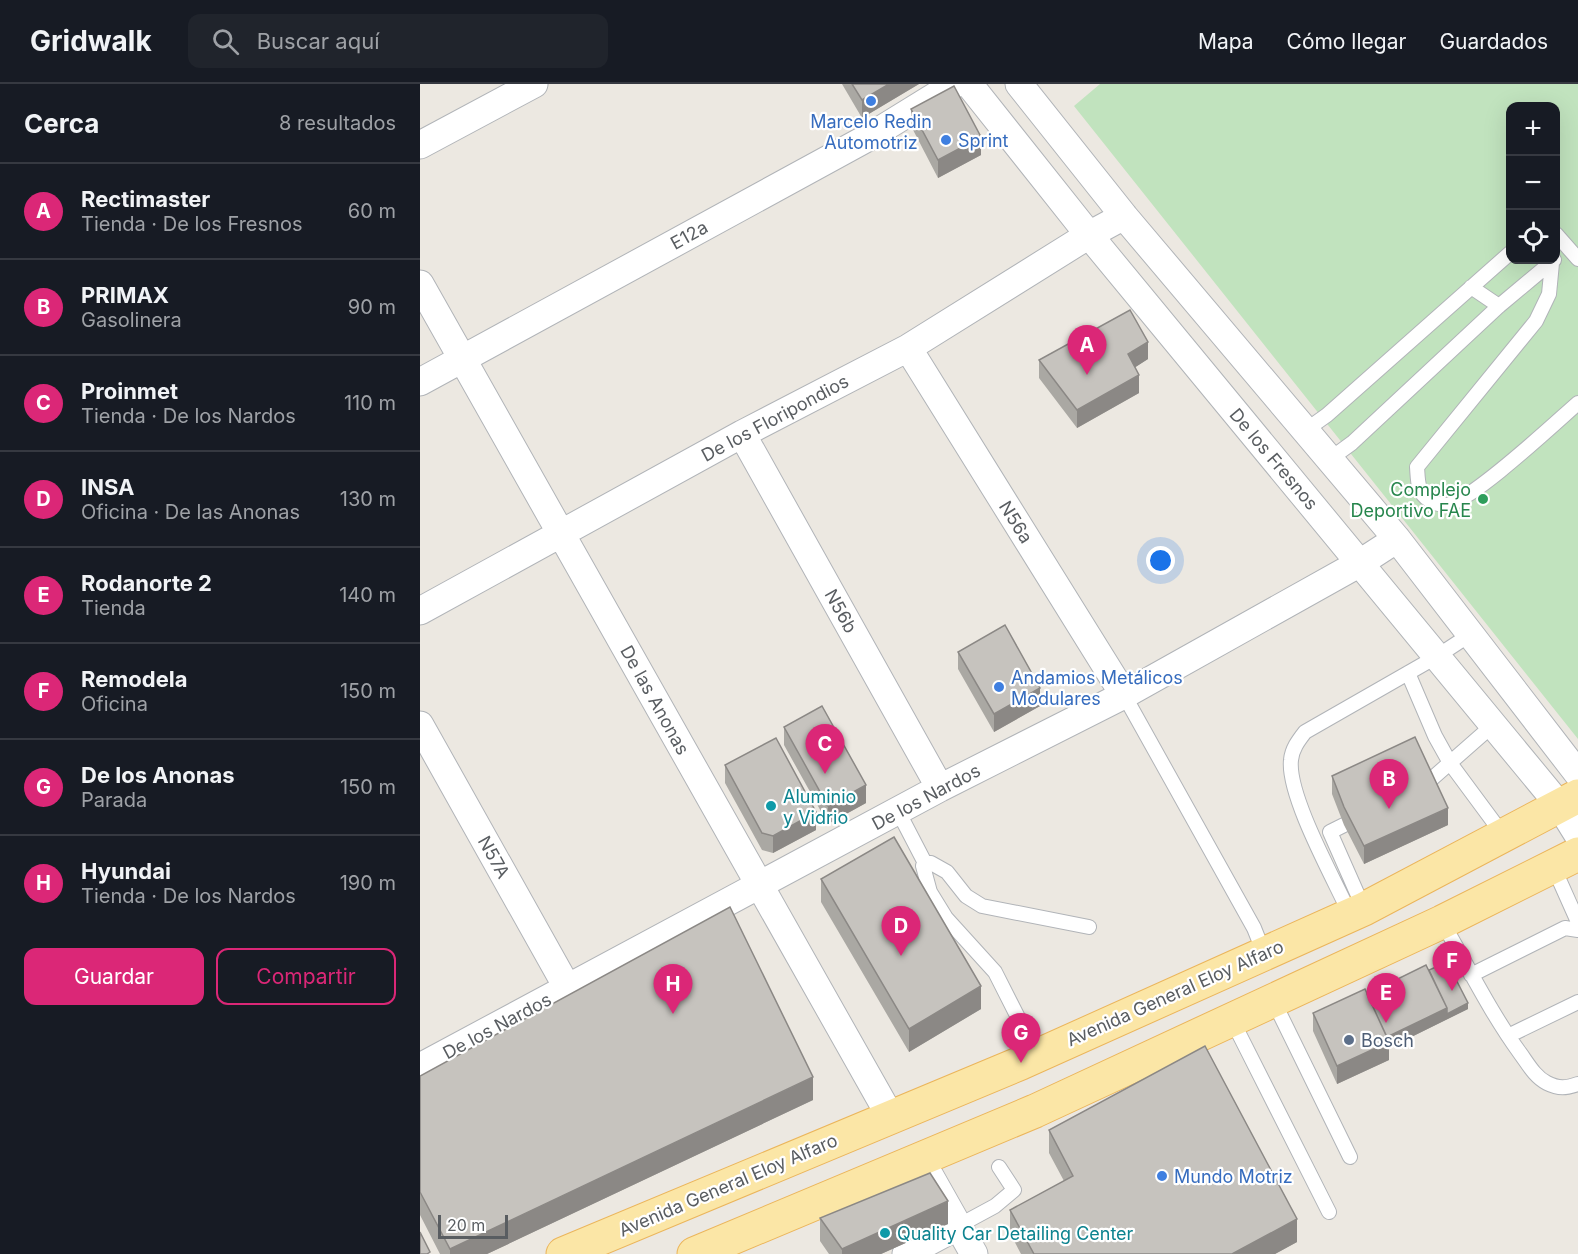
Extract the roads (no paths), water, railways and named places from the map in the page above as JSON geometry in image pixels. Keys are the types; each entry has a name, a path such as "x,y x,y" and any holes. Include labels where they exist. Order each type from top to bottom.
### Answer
{"main road":[{"name":"Avenida General Eloy Alfaro","path":"563,1254 1037,1055 1357,912 1569,801"},
{"path":"695,1254 1035,1111 1442,922 1565,860"}],"street":[{"path":"420,145 501,92 534,84"},
{"name":"E12a","path":"420,382 869,136 955,84"},
{"name":"De los Fresnos","path":"969,84 1089,235 1436,657 1493,725 1569,801 1578,835"},
{"path":"1019,84 1124,216 1397,539 1578,774"},
{"name":"De los Floripondios","path":"420,611 562,535 742,434 908,348 1089,235 1124,216"},
{"name":"De las Anonas","path":"420,284 890,1116"},
{"name":"N56a","path":"908,348 1124,695"},
{"name":"N56b","path":"742,434 940,789"},
{"name":"De los Nardos","path":"420,1067 898,811 1124,695 1360,563 1397,539"},
{"name":"N57A","path":"420,725 568,988"},
{"path":"920,1158 974,1254"},
{"path":"906,1254 958,1226"}],"lane":[{"path":"1560,239 1578,259"},
{"path":"1306,430 1327,415 1506,256"},
{"path":"1330,459 1352,443 1499,306 1549,264"},
{"path":"1553,264 1549,294 1536,321 1417,467 1420,491 1429,501 1446,505 1462,499 1490,479 1578,403"},
{"path":"1471,287 1499,306"},
{"path":"1357,912 1299,804 1292,784 1291,760 1296,744 1305,732 1436,657 1471,634"},
{"path":"1408,673 1450,763 1505,836"},
{"path":"1124,695 1254,928 1264,953"},
{"path":"1427,783 1493,725"},
{"path":"898,811 925,863 923,869 930,892 945,918 995,972 1037,1055"},
{"path":"1344,825 1330,832 1357,912"},
{"path":"1565,860 1578,922"},
{"path":"925,863 931,863 946,872 966,896 982,906 1089,927"},
{"path":"1442,922 1508,1036 1538,1077 1546,1083 1565,1088 1578,1084"},
{"path":"1471,975 1565,928 1578,930"},
{"path":"1274,1000 1350,1157"},
{"path":"1508,1036 1578,1002"},
{"path":"1232,1020 1329,1212"},
{"path":"958,1226 1017,1194 999,1167"}],"place":[{"name":"Marcelo Redin Automotriz","path":"871,101"},
{"name":"Sprint","path":"946,140"},
{"name":"Rectimaster","path":"1087,375"},
{"name":"Complejo Deportivo FAE","path":"1483,499"},
{"name":"Andamios Metálicos Modulares","path":"999,687"},
{"name":"Proinmet","path":"825,774"},
{"name":"Aluminio y Vidrio","path":"771,806"},
{"name":"PRIMAX","path":"1389,809"},
{"name":"INSA","path":"901,956"},
{"name":"Remodela","path":"1452,991"},
{"name":"Hyundai","path":"673,1014"},
{"name":"Rodanorte 2","path":"1386,1023"},
{"name":"Bosch","path":"1349,1040"},
{"name":"De los Anonas","path":"1021,1063"},
{"name":"Mundo Motriz","path":"1162,1176"},
{"name":"Quality Car Detailing Center","path":"885,1233"}]}
